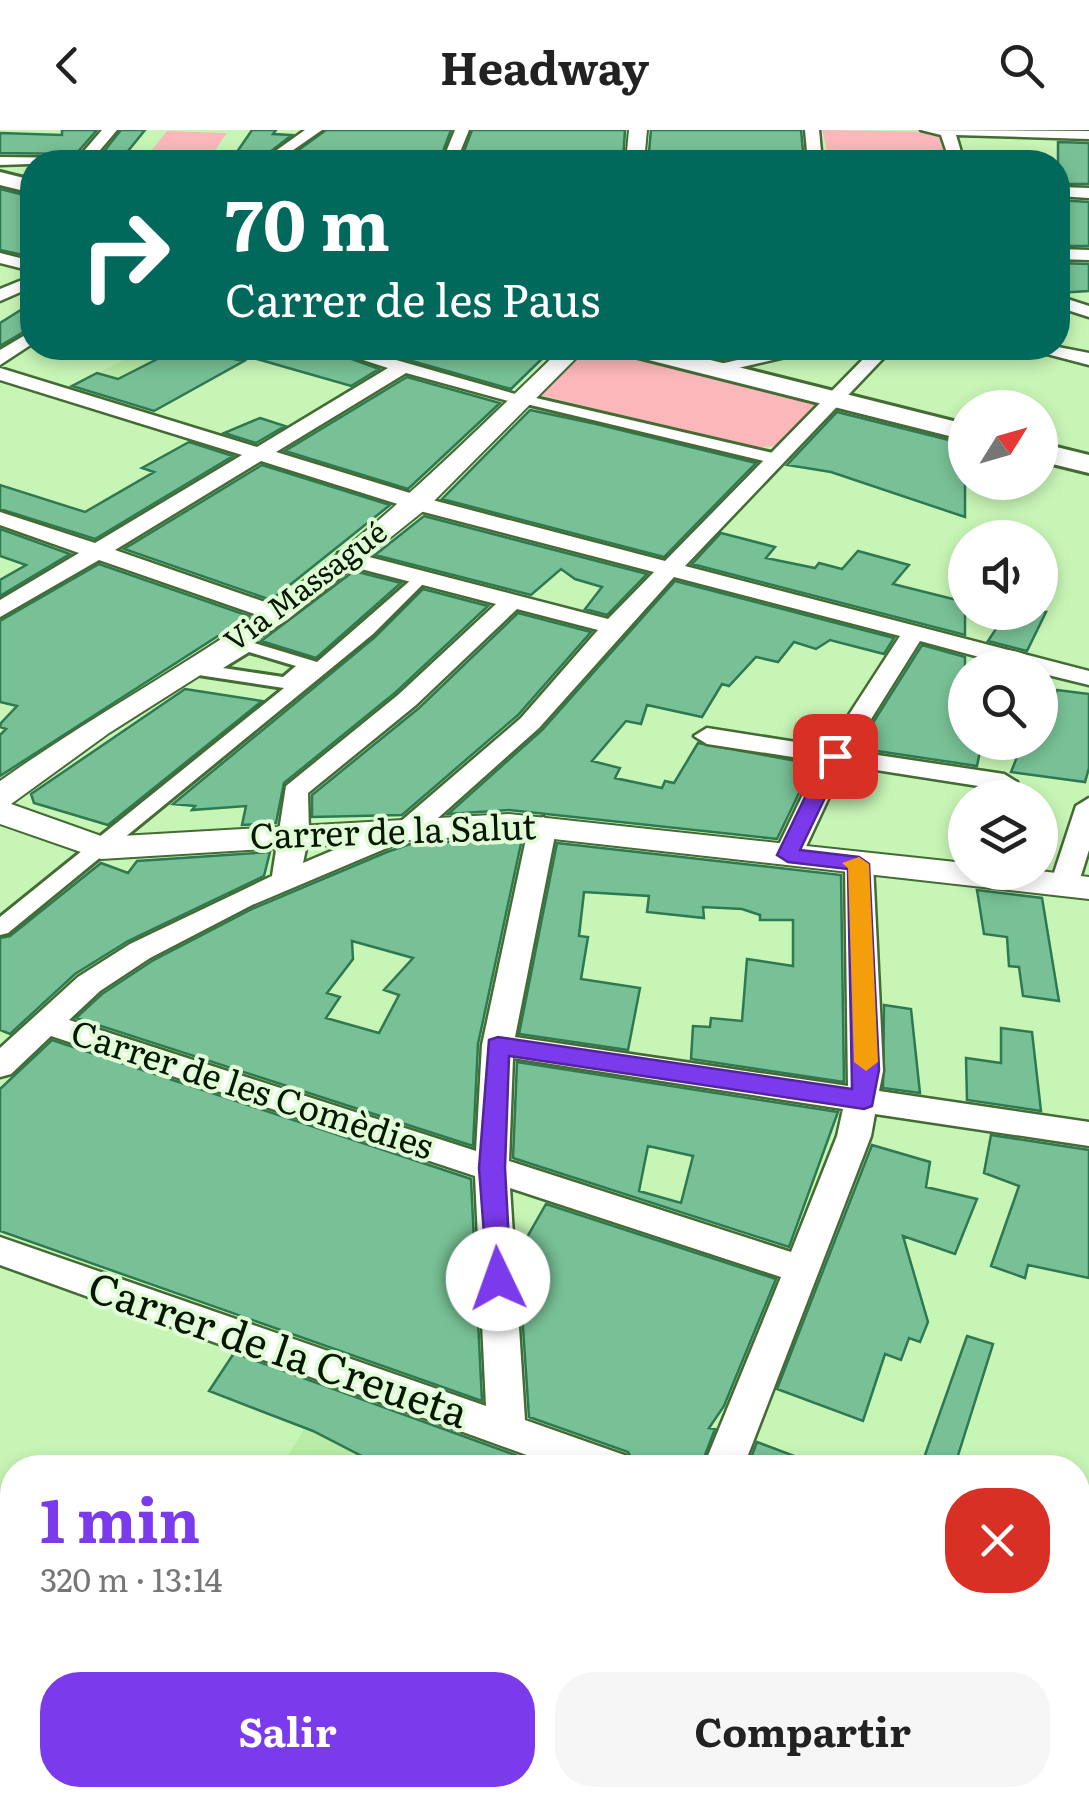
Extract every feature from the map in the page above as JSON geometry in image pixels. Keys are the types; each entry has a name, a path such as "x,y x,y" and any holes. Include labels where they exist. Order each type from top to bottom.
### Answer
{"main road":[{"path":"727,360 834,398 948,428"},
{"path":"1058,456 1089,464"}],"street":[{"path":"92,150 110,130"},
{"path":"286,150 315,130"},
{"path":"928,130 1089,135"},
{"path":"378,360 777,459"},
{"name":"Via Massagué","path":"3,800 98,726 278,614 417,503 563,360"},
{"path":"0,1066 89,984 140,951 285,881 410,828 530,723 613,628 872,360"},
{"path":"0,610 403,367"},
{"path":"0,374 417,503 1089,678"},
{"path":"0,518 278,614"},
{"path":"346,558 613,628"},
{"path":"0,928 367,630 419,578"},
{"path":"285,881 295,834 295,792 310,775 407,700 511,602"},
{"path":"788,855 835,756 914,632"},
{"path":"707,736 991,780"},
{"name":"Carrer de la Salut","path":"3,800 101,848 410,828 543,826 1076,886"},
{"path":"1076,886 1089,806"},
{"path":"506,1428 492,1168 498,1046 543,826"},
{"path":"728,1455 854,1136 864,1100 867,1070 859,864"},
{"name":"Carrer de les Comèdies","path":"45,1024 800,1269"},
{"path":"498,1046 1089,1134"},
{"name":"Carrer de la Creueta","path":"0,1251 506,1428 568,1455"}],"shaded area":[{"path":"822,130 942,132 946,150 827,150"},
{"path":"167,131 227,133 215,150 152,150"},
{"path":"123,360 243,362 148,414 66,389"},
{"path":"571,360 649,360 812,400 816,409 781,445 759,448 539,395"},
{"path":"304,1430 361,1455 288,1455"}],"building":[{"path":"62,130 97,130 80,150 0,153 0,133 62,135"},
{"path":"121,130 145,130 129,150 105,150"},
{"path":"252,130 292,135 273,150 238,150"},
{"path":"326,130 451,130 444,150 298,150"},
{"path":"472,130 625,130 624,150 464,150"},
{"path":"651,130 801,130 803,150 649,150"},
{"path":"1058,142 1089,143 1089,184 1070,184 1070,150 1058,150"},
{"path":"0,189 20,194 20,254 0,250"},
{"path":"1070,201 1089,202 1089,246 1070,246"},
{"path":"1070,263 1089,264 1089,291 1070,292"},
{"path":"20,310 20,334 0,346 0,323"},
{"path":"155,360 244,361 154,411 72,386 97,373 118,379"},
{"path":"260,360 355,360 379,369 351,386"},
{"path":"408,360 541,360 511,389"},
{"path":"407,377 500,403 408,489 285,451"},
{"path":"530,410 756,463 664,557 442,499"},
{"path":"837,412 948,440 948,500 965,500 965,517 831,472 787,465"},
{"path":"260,418 285,426 256,443 224,433"},
{"path":"189,442 233,456 95,539 0,509 0,485 85,512 154,472 142,468"},
{"path":"262,465 390,505 271,600 124,549"},
{"path":"424,516 647,574 607,615 585,609 602,587 575,579 561,569 531,595 375,555"},
{"path":"0,529 70,554 0,596 0,580 26,565 0,556"},
{"path":"721,533 775,547 766,558 815,568 819,563 842,569 858,551 909,565 893,584 948,598 948,630 965,630 965,635 692,564"},
{"path":"99,564 249,616 0,776 0,735 6,729 0,727 17,706 0,702 0,621"},
{"path":"354,571 401,583 316,658 261,641"},
{"path":"675,581 894,638 884,654 830,640 816,649 794,642 778,662 756,657 729,686 722,684 702,717 647,705 641,724 626,721 592,761 620,768 615,778 662,788 665,781 674,783 698,743 813,764 777,839 509,810 448,814 542,730"},
{"path":"423,589 488,606 396,692 284,783 276,823 242,825 246,806 192,810 195,806 173,804 375,637"},
{"path":"518,613 591,632 518,715 402,815 312,817 312,795 419,708"},
{"path":"995,630 1037,630 1027,650 988,641"},
{"path":"922,645 948,652 948,760 978,760 977,766 857,748"},
{"path":"185,689 262,701 108,825 34,803 31,794"},
{"path":"1058,690 1089,694 1089,768 1085,782 1011,772 1016,760 1058,760"},
{"path":"522,839 478,1044 473,1146 76,1018 102,994 152,961 254,908 410,844","holes":["352,941 413,958 384,990 399,995 379,1033 326,1018 340,997 327,993 353,959"]},
{"path":"557,843 841,875 844,1082 691,1059 693,1026 710,1027 711,1018 742,1021 747,959 793,966 793,920 760,920 760,915 742,909 703,907 704,918 647,912 649,896 584,892 579,936 588,937 581,979 640,988 628,1050 519,1034"},
{"path":"270,852 264,876 128,941 75,974 10,1034 0,1030 0,938 10,936 101,863 128,873 137,861"},
{"path":"977,890 1042,898 1059,1001 1023,996 1019,967 1009,966 1007,937 984,934"},
{"path":"884,1005 911,1009 920,1093 883,1088"},
{"path":"1001,1028 1032,1032 1041,1111 967,1100 966,1058 1001,1063"},
{"path":"52,1040 471,1179 482,1401 0,1231 0,1089"},
{"path":"517,1062 838,1112 789,1247 513,1158","holes":["648,1146 693,1156 681,1203 639,1191"]},
{"path":"991,1135 1089,1150 1089,1278 1028,1265 1025,1278 991,1266 1019,1186 984,1173"},
{"path":"872,1145 930,1162 926,1187 977,1199 955,1254 903,1236 928,1322 920,1342 909,1338 901,1360 885,1354 863,1421 777,1389"},
{"path":"546,1204 776,1279 724,1406 709,1428 715,1429 705,1455 630,1455 529,1417 518,1253"},
{"path":"967,1336 993,1344 958,1455 925,1455"},
{"path":"234,1353 515,1455 360,1455 313,1431 209,1391"},
{"path":"757,1442 792,1455 752,1455"}],"slow traffic":[{"path":"853,863 859,864 866,1062"}],"route":[{"path":"498,1279 492,1168 498,1046 864,1100 867,1070 859,864 788,855 835,756"}]}
